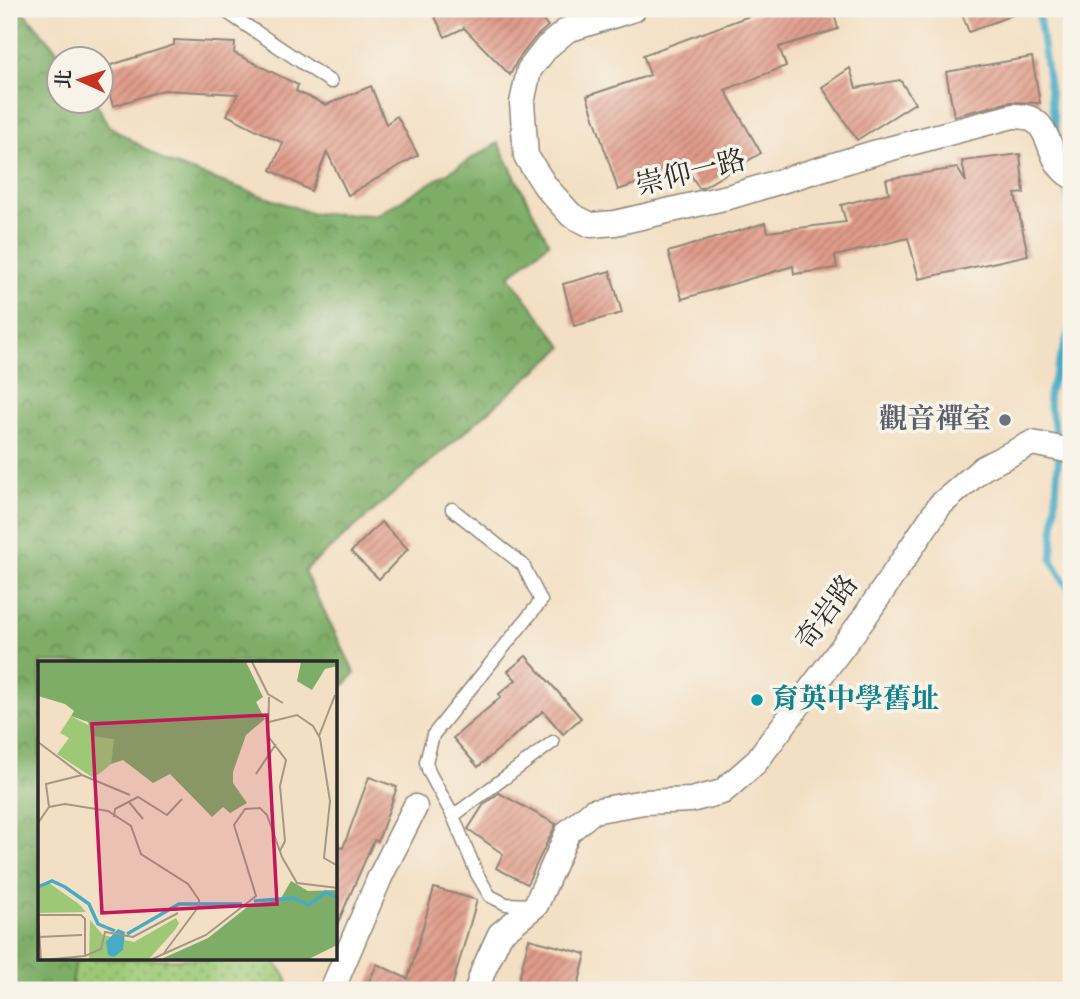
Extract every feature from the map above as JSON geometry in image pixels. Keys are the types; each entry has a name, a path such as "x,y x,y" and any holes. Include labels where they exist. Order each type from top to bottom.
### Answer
{"street":[{"name":"崇仰一路","path":"634,9 567,30 557,38 529,70 522,103 526,156 546,187 572,215 591,225 615,223 732,196 877,152 1013,116 1028,115 1041,125 1062,171 1071,176"},
{"name":"奇岩路","path":"477,990 500,934 536,905 568,832 593,811 644,802 691,800 722,792 755,763 862,621 940,505 983,468 1032,443 1071,450"},
{"path":"331,990 380,877 415,807"}],"lane":[{"path":"222,9 331,82"},
{"path":"452,509 523,565 541,601 433,735 426,762 490,897 506,904 536,905"},
{"path":"453,816 553,742"}],"green space":[{"path":"1059,9 1071,9 1071,131 1062,22"},
{"path":"24,12 53,46 46,46 46,116 103,116 108,125 166,162 311,213 376,215 498,143 549,243 509,276 563,347 304,571 355,673 338,692 338,661 38,661 38,960 76,960 71,990 9,990 9,18"},
{"path":"76,960 274,960 286,977 290,990 71,990"}],"building":[{"path":"431,9 531,9 548,26 517,61 510,75 464,28 445,37"},
{"path":"768,9 833,9 838,29 779,47 786,66 725,90 761,153 702,188 699,188 686,167 618,190 587,96 650,75 643,55"},
{"path":"960,9 1025,9 1025,10 969,32"},
{"path":"174,40 235,43 234,53 298,85 296,91 326,105 371,86 386,124 397,116 418,155 348,195 327,152 311,191 271,170 283,143 227,115 238,94 163,90 116,105 116,64 174,45"},
{"path":"1032,57 1040,103 1010,102 954,116 946,72"},
{"path":"850,68 856,88 900,80 915,103 857,140 822,87"},
{"path":"1020,154 1024,193 1015,194 1028,255 919,279 908,238 835,256 837,268 794,274 793,266 682,299 668,252 765,223 768,232 846,222 841,205 889,193 886,179 957,168 966,182 962,161"},
{"path":"610,271 622,313 574,326 563,284"},
{"path":"381,522 408,549 379,579 351,552"},
{"path":"526,656 581,718 563,734 543,711 478,767 453,738 501,697 499,694 516,680 508,671"},
{"path":"369,777 397,787 378,841 374,840 338,922 338,846 343,848"},
{"path":"499,793 556,824 527,884 496,868 503,854 468,829 484,804"},
{"path":"434,888 477,900 451,990 365,990 377,964 408,979"},
{"path":"529,939 586,954 577,990 516,990"}],"waterway":[{"path":"1038,9 1056,133"},
{"path":"1065,179 1071,209"},
{"path":"1071,325 1048,397 1059,448 1052,560 1071,593"}],"place":[{"name":"觀音禪室","path":"1005,420"},
{"name":"育英中學舊址","path":"757,700"}]}
